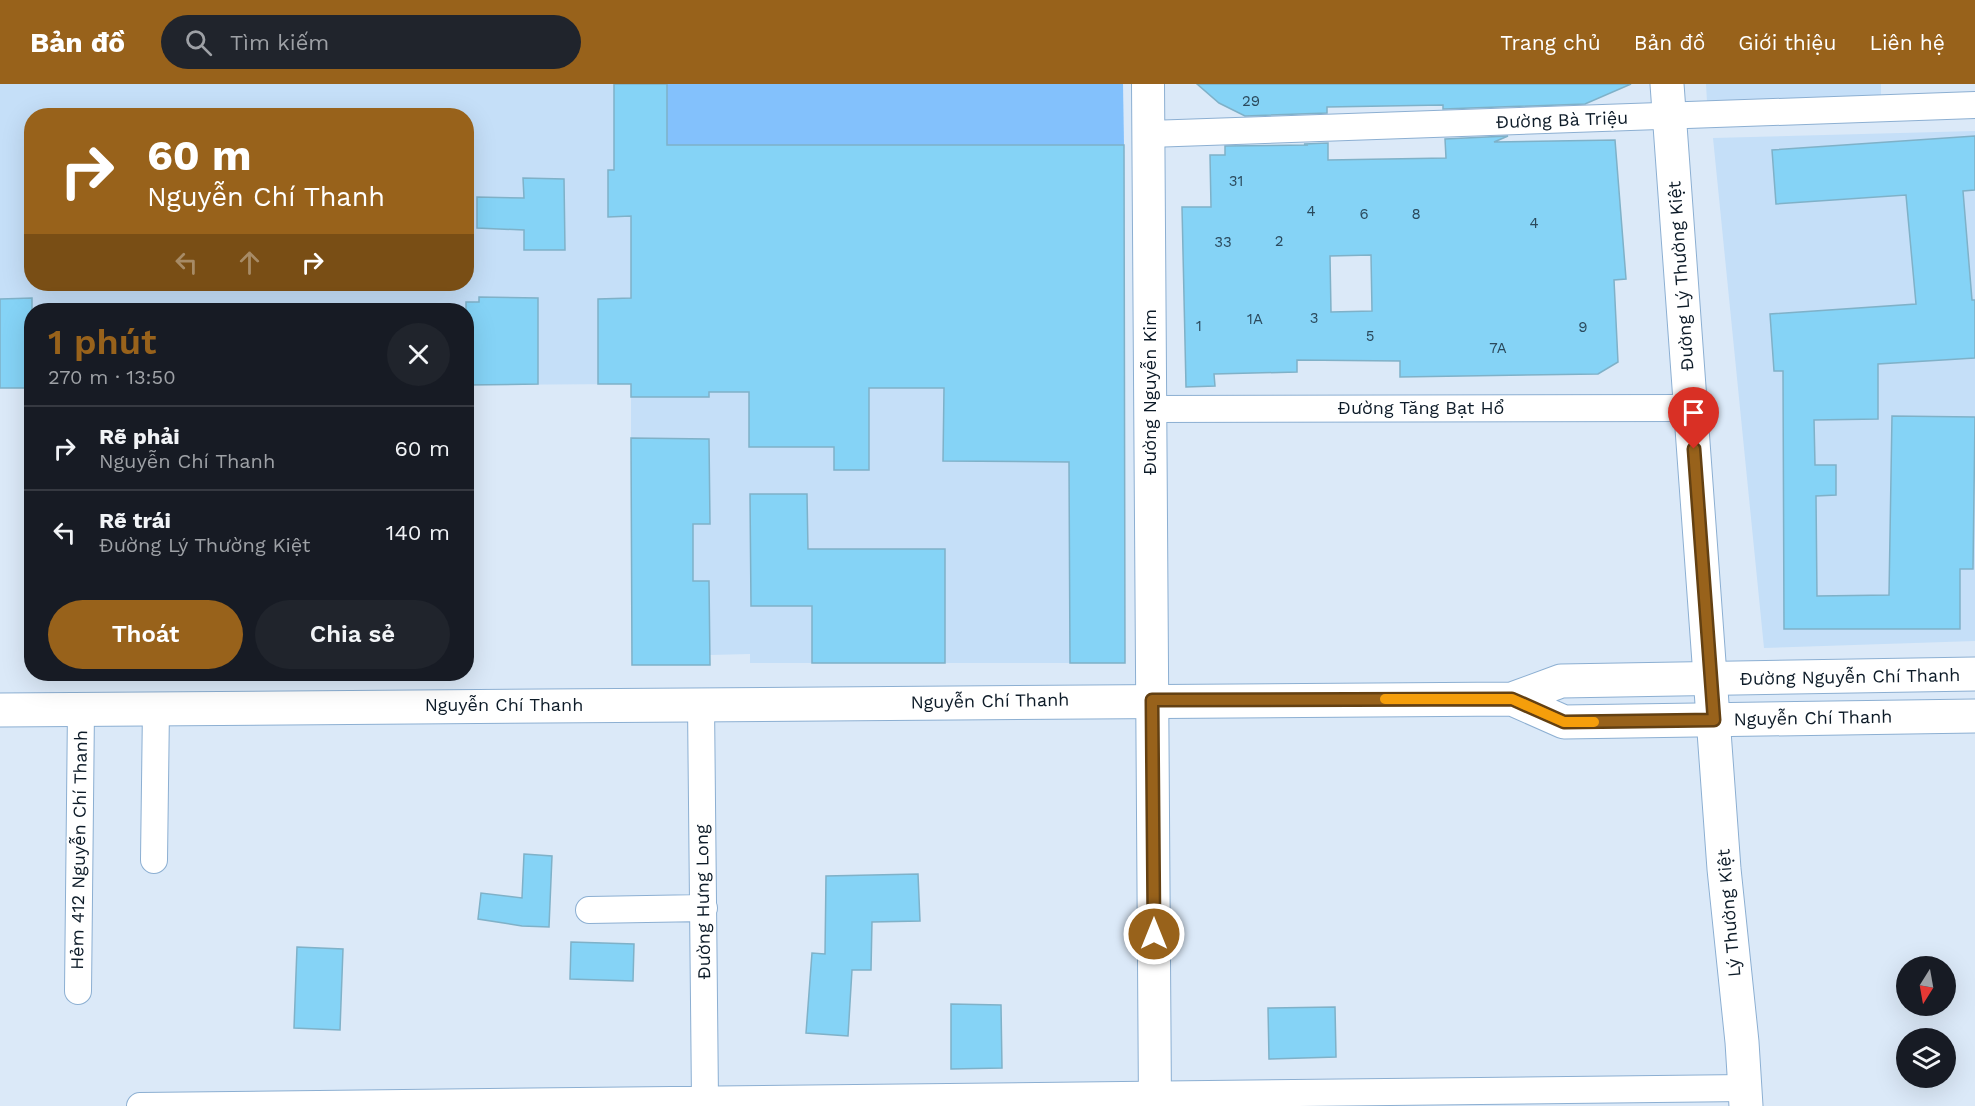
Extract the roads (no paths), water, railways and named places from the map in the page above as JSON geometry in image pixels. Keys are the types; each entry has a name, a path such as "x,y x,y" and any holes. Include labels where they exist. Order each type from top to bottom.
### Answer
{"main road":[{"name":"Đường Lý Thường Kiệt","path":"1668,100 1714,720"},
{"name":"Đường Nguyễn Chí Thanh","path":"1512,699 1561,681 1975,674"},
{"name":"Nguyễn Chí Thanh","path":"0,710 1512,699 1564,722 1975,716"},
{"name":"Lý Thường Kiệt","path":"1714,720 1724,869 1742,1042 1745,1097"}],"street":[{"name":"Đường Nguyễn Kim","path":"1148,84 1155,1101"},
{"name":"Đường Bà Triệu","path":"1149,134 1668,100 1975,105"},
{"name":"Đường Tăng Bạt Hổ","path":"1150,409 1691,408"},
{"name":"Đường Hưng Long","path":"700,704 705,1100"},
{"path":"154,860 156,708"},
{"name":"Hẻm 412 Nguyễn Chí Thanh","path":"78,991 81,709"},
{"path":"589,910 704,908"},
{"path":"140,1106 705,1100 1155,1101 1745,1097"}]}
